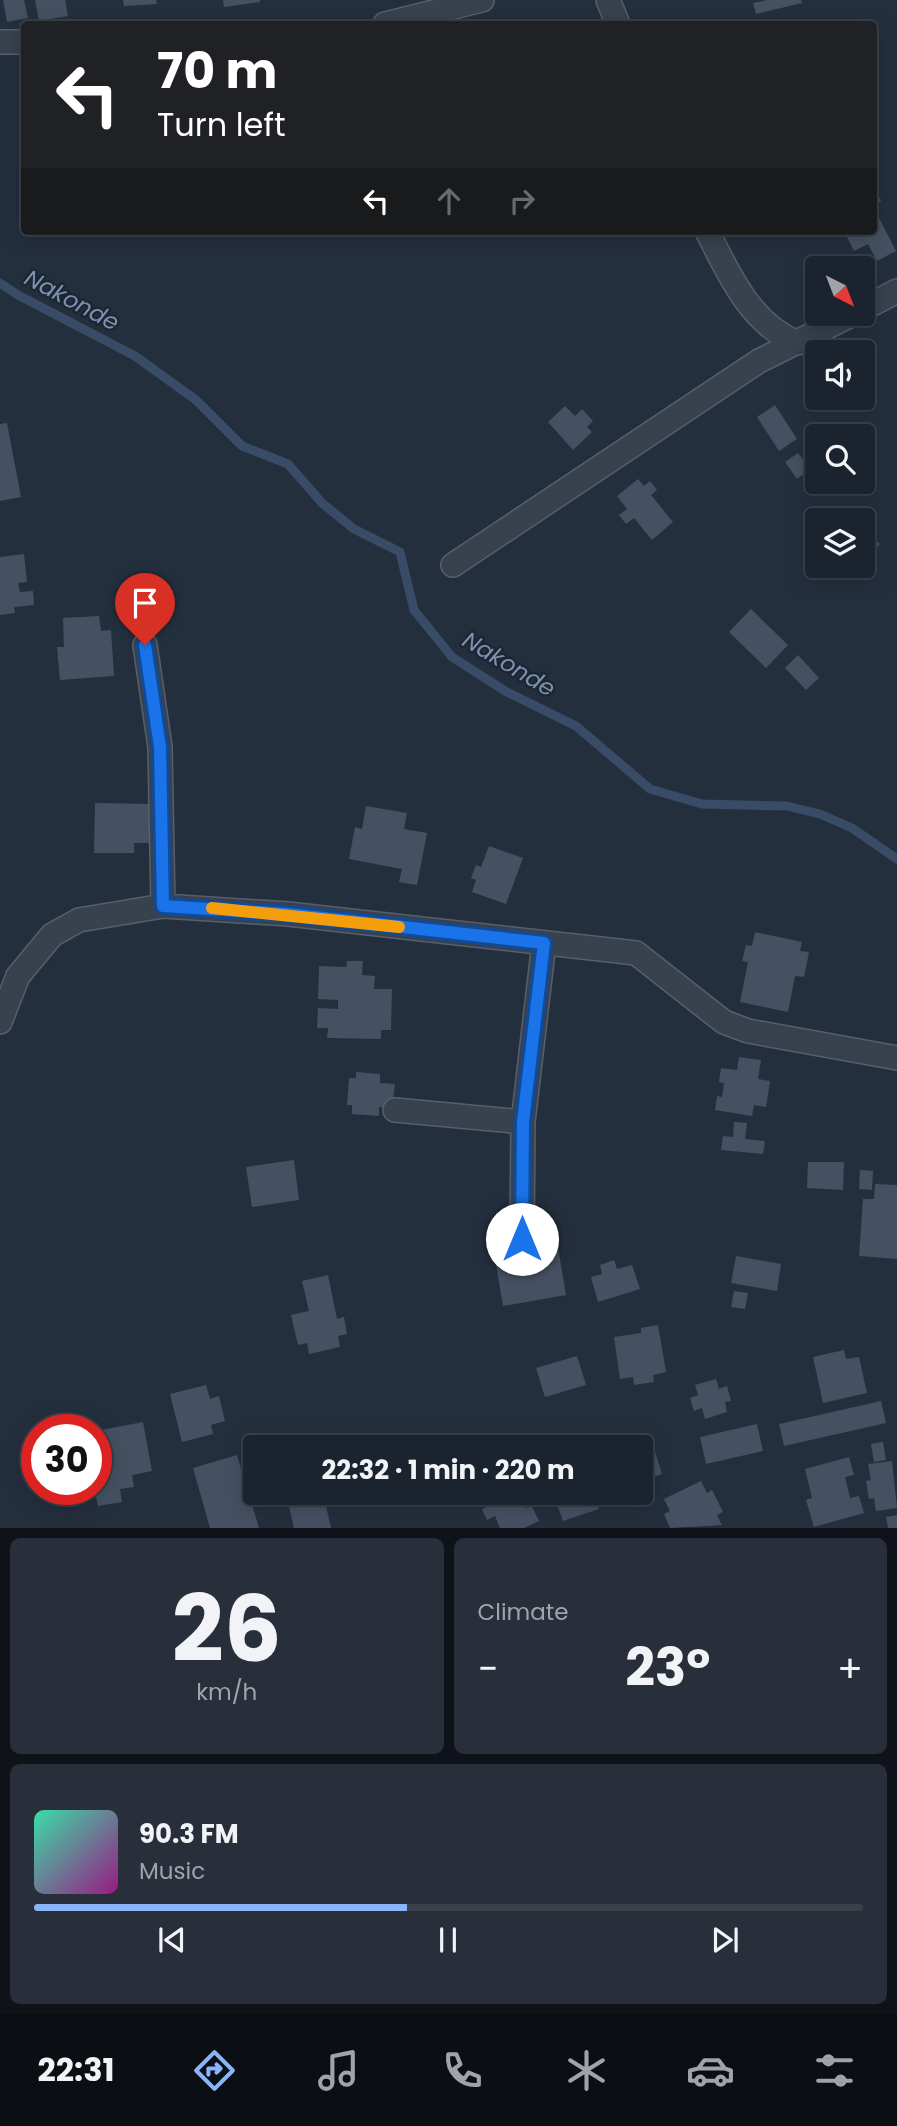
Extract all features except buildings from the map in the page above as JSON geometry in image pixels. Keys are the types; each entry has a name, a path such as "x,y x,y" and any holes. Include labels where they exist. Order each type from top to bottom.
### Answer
{"street":[{"path":"397,21 482,0"},
{"path":"608,0 617,21"},
{"path":"0,43 21,42"},
{"path":"709,235 731,278 764,324 798,343"},
{"path":"875,303 897,291"},
{"path":"453,565 759,361 830,326"},
{"path":"145,645 160,747 163,906"},
{"path":"0,1022 18,976 44,942 59,930 79,920 163,906 288,914 636,953 704,1009 724,1022 748,1031 897,1058"},
{"path":"522,1239 523,1122 544,943"},
{"path":"395,1110 523,1122"}],"waterway":[{"name":"Nakonde","path":"0,283 135,356 196,400 242,446 288,464 322,503 354,529 400,552 414,610 452,657 505,691 576,726 650,789 702,804 787,806 820,814 852,828 897,859"}],"slow traffic":[{"path":"212,908 399,927"}],"route":[{"path":"145,645 160,747 159,807 163,906 288,914 544,943 523,1122 522,1239"}]}
